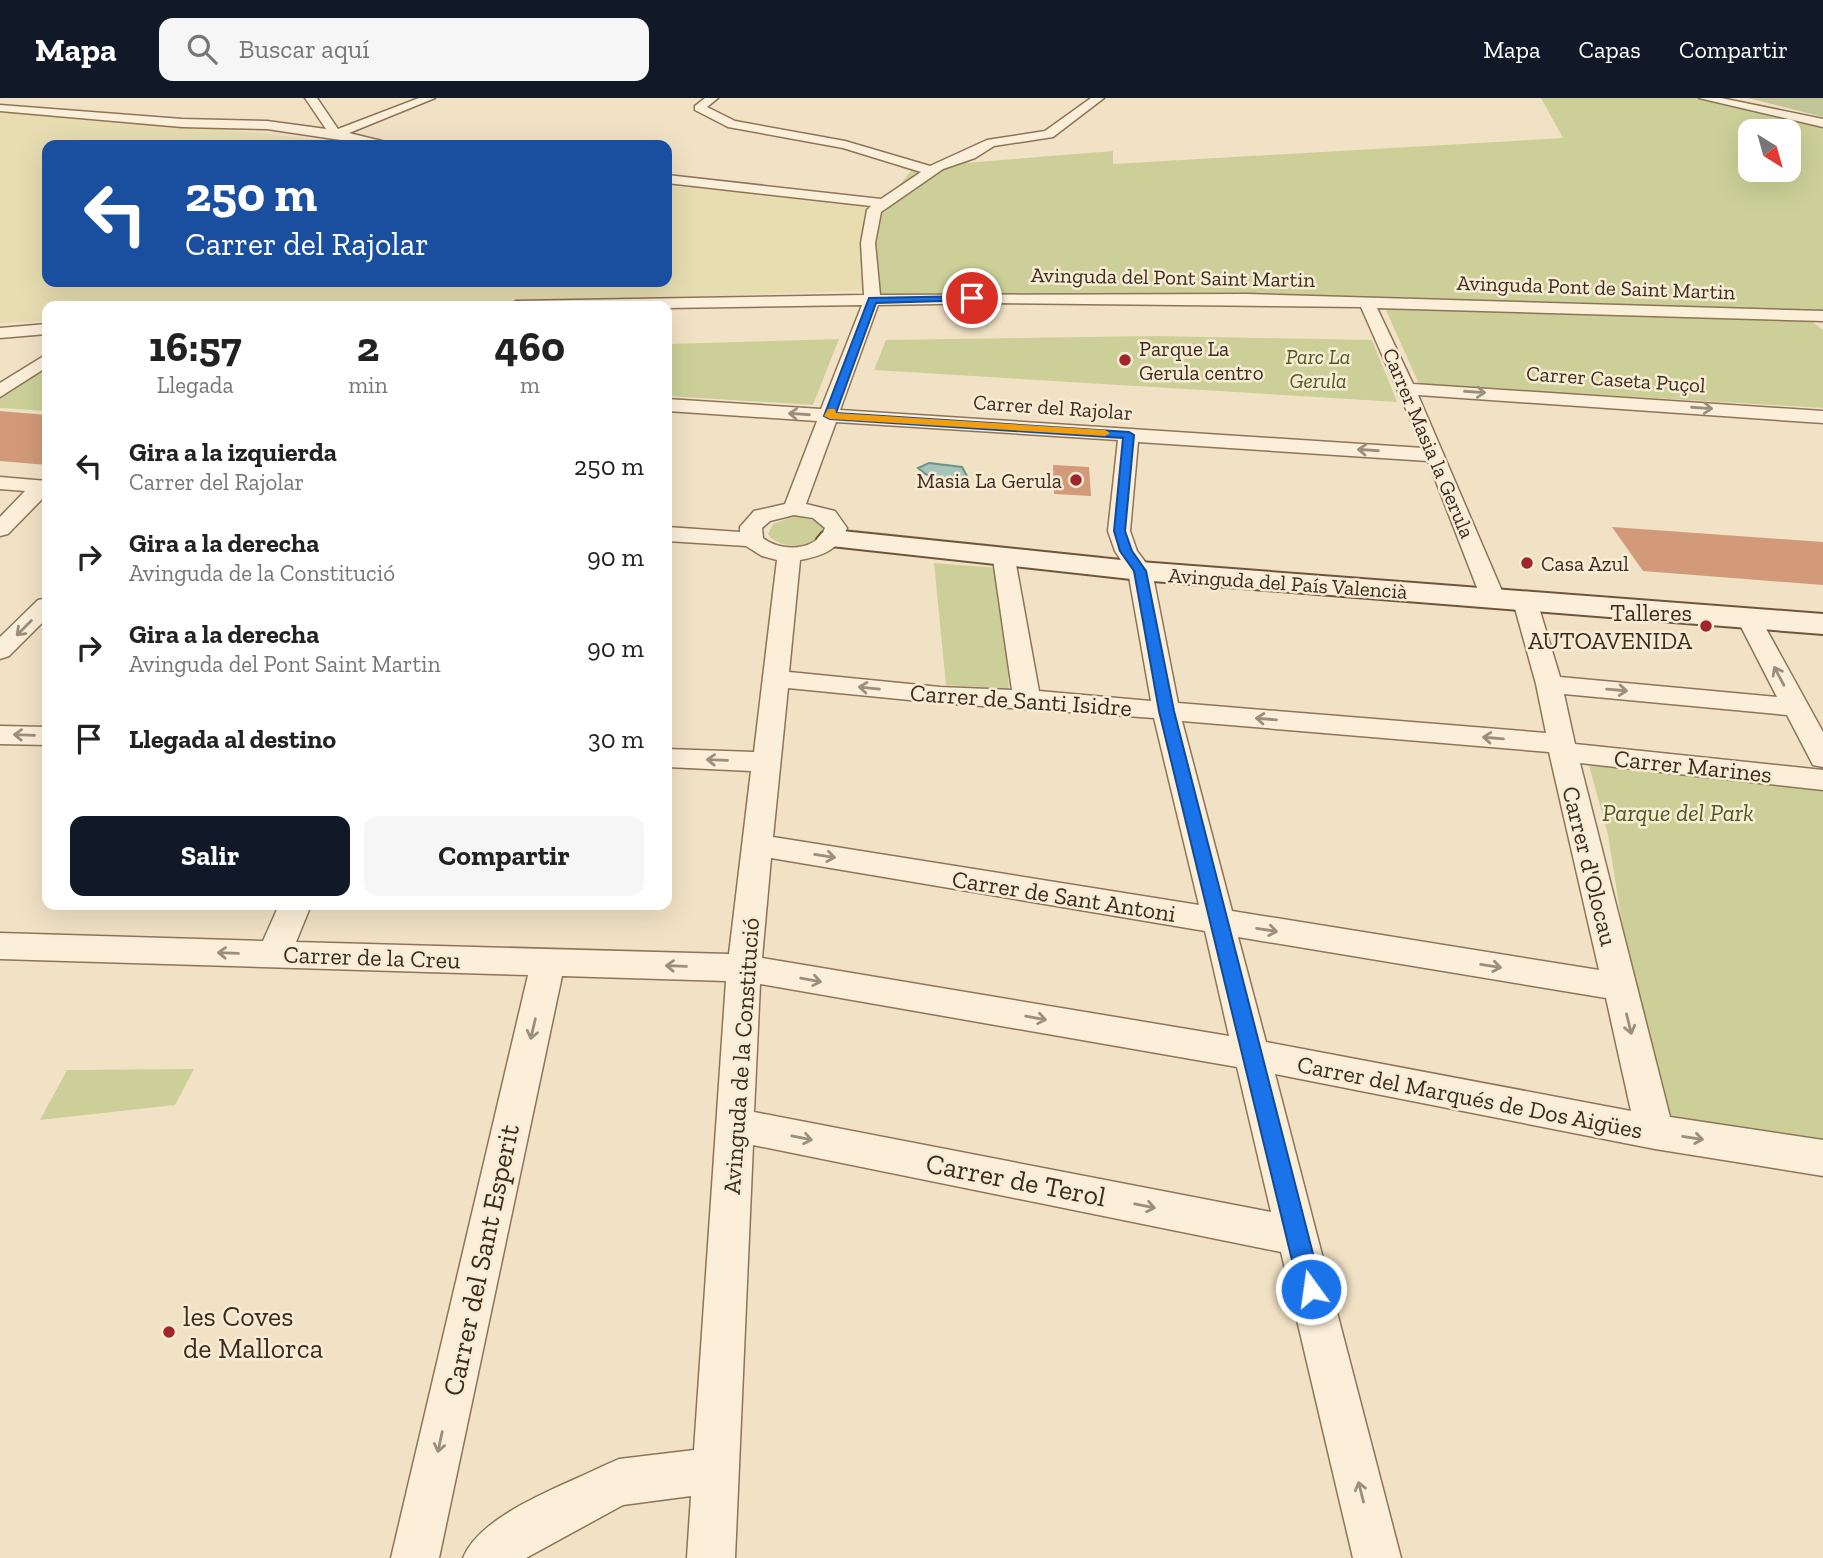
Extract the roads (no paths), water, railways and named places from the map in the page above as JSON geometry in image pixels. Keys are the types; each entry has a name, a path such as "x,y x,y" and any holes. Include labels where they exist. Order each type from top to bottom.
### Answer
{"street":[{"path":"311,98 336,134"},
{"path":"336,134 429,98"},
{"path":"712,98 699,108 732,124 845,145 930,170"},
{"path":"794,508 872,300 870,223 874,210 930,170 970,155 991,143 1049,134 1098,98"},
{"path":"1705,98 1823,123"},
{"path":"0,108 182,123 267,125 367,140"},
{"path":"672,180 882,203"},
{"name":"Avinguda del Pont Saint Martin","path":"672,303 1233,299 1367,303"},
{"name":"Avinguda Pont de Saint Martin","path":"1367,303 1823,316"},
{"name":"Carrer Masia la Gerula","path":"1367,303 1436,455 1491,591"},
{"path":"0,333 42,329"},
{"path":"0,391 42,362"},
{"name":"Carrer Caseta Puçol","path":"1407,389 1823,417"},
{"name":"Carrer del Rajolar","path":"672,405 1436,455"},
{"path":"1129,435 1119,531 1133,561 1166,711 1377,1558"},
{"path":"0,480 42,483"},
{"path":"0,529 42,487"},
{"path":"672,522 751,534 766,551 789,555 814,550 833,531 818,512 794,508 762,516 751,534"},
{"name":"Avinguda del País Valencià","path":"833,531 1004,559 1133,561"},
{"name":"Avinguda del País Valencià","path":"833,531 1133,561 1491,591 1823,613"},
{"path":"672,534 751,534"},
{"name":"Avinguda de la Constitució","path":"711,1558 744,968 789,555"},
{"path":"1004,559 1027,699"},
{"name":"Avinguda del País Valencià","path":"1491,591 1525,601 1823,624"},
{"name":"Carrer d'Olocau","path":"1525,601 1549,684 1654,1132"},
{"path":"0,651 42,610"},
{"path":"1749,619 1823,758"},
{"name":"Carrer de Santi Isidre","path":"775,679 940,695 1027,699 1166,711 1562,748"},
{"path":"1549,684 1795,707"},
{"path":"0,735 42,736"},
{"name":"Carrer Marines","path":"1562,748 1823,780"},
{"path":"672,758 766,762"},
{"name":"Carrer de Sant Antoni","path":"757,845 1620,988"},
{"path":"274,954 293,910"},
{"name":"Carrer de la Creu","path":"0,946 744,968"},
{"name":"Carrer del Sant Esperit","path":"415,1558 548,962"},
{"name":"Carrer del Marqués de Dos Aigües","path":"744,968 1253,1055 1654,1132 1823,1158"},
{"name":"Carrer de Terol","path":"735,1125 1297,1236"},
{"path":"487,1558 521,1532 619,1482 715,1470"}],"water":[{"path":"929,463 962,467 967,476 947,481 935,479 918,468"}],"place":[{"name":"Parque La Gerula centro","path":"1125,360"},
{"name":"Masia La Gerula","path":"1076,480"},
{"name":"Casa Azul","path":"1527,563"},
{"name":"Talleres AUTOAVENIDA","path":"1706,626"},
{"name":"les Coves de Mallorca","path":"169,1332"}],"park label":[{"name":"Parc La Gerula","path":"1318,368"},
{"name":"Parque del Park","path":"1678,812"}]}
